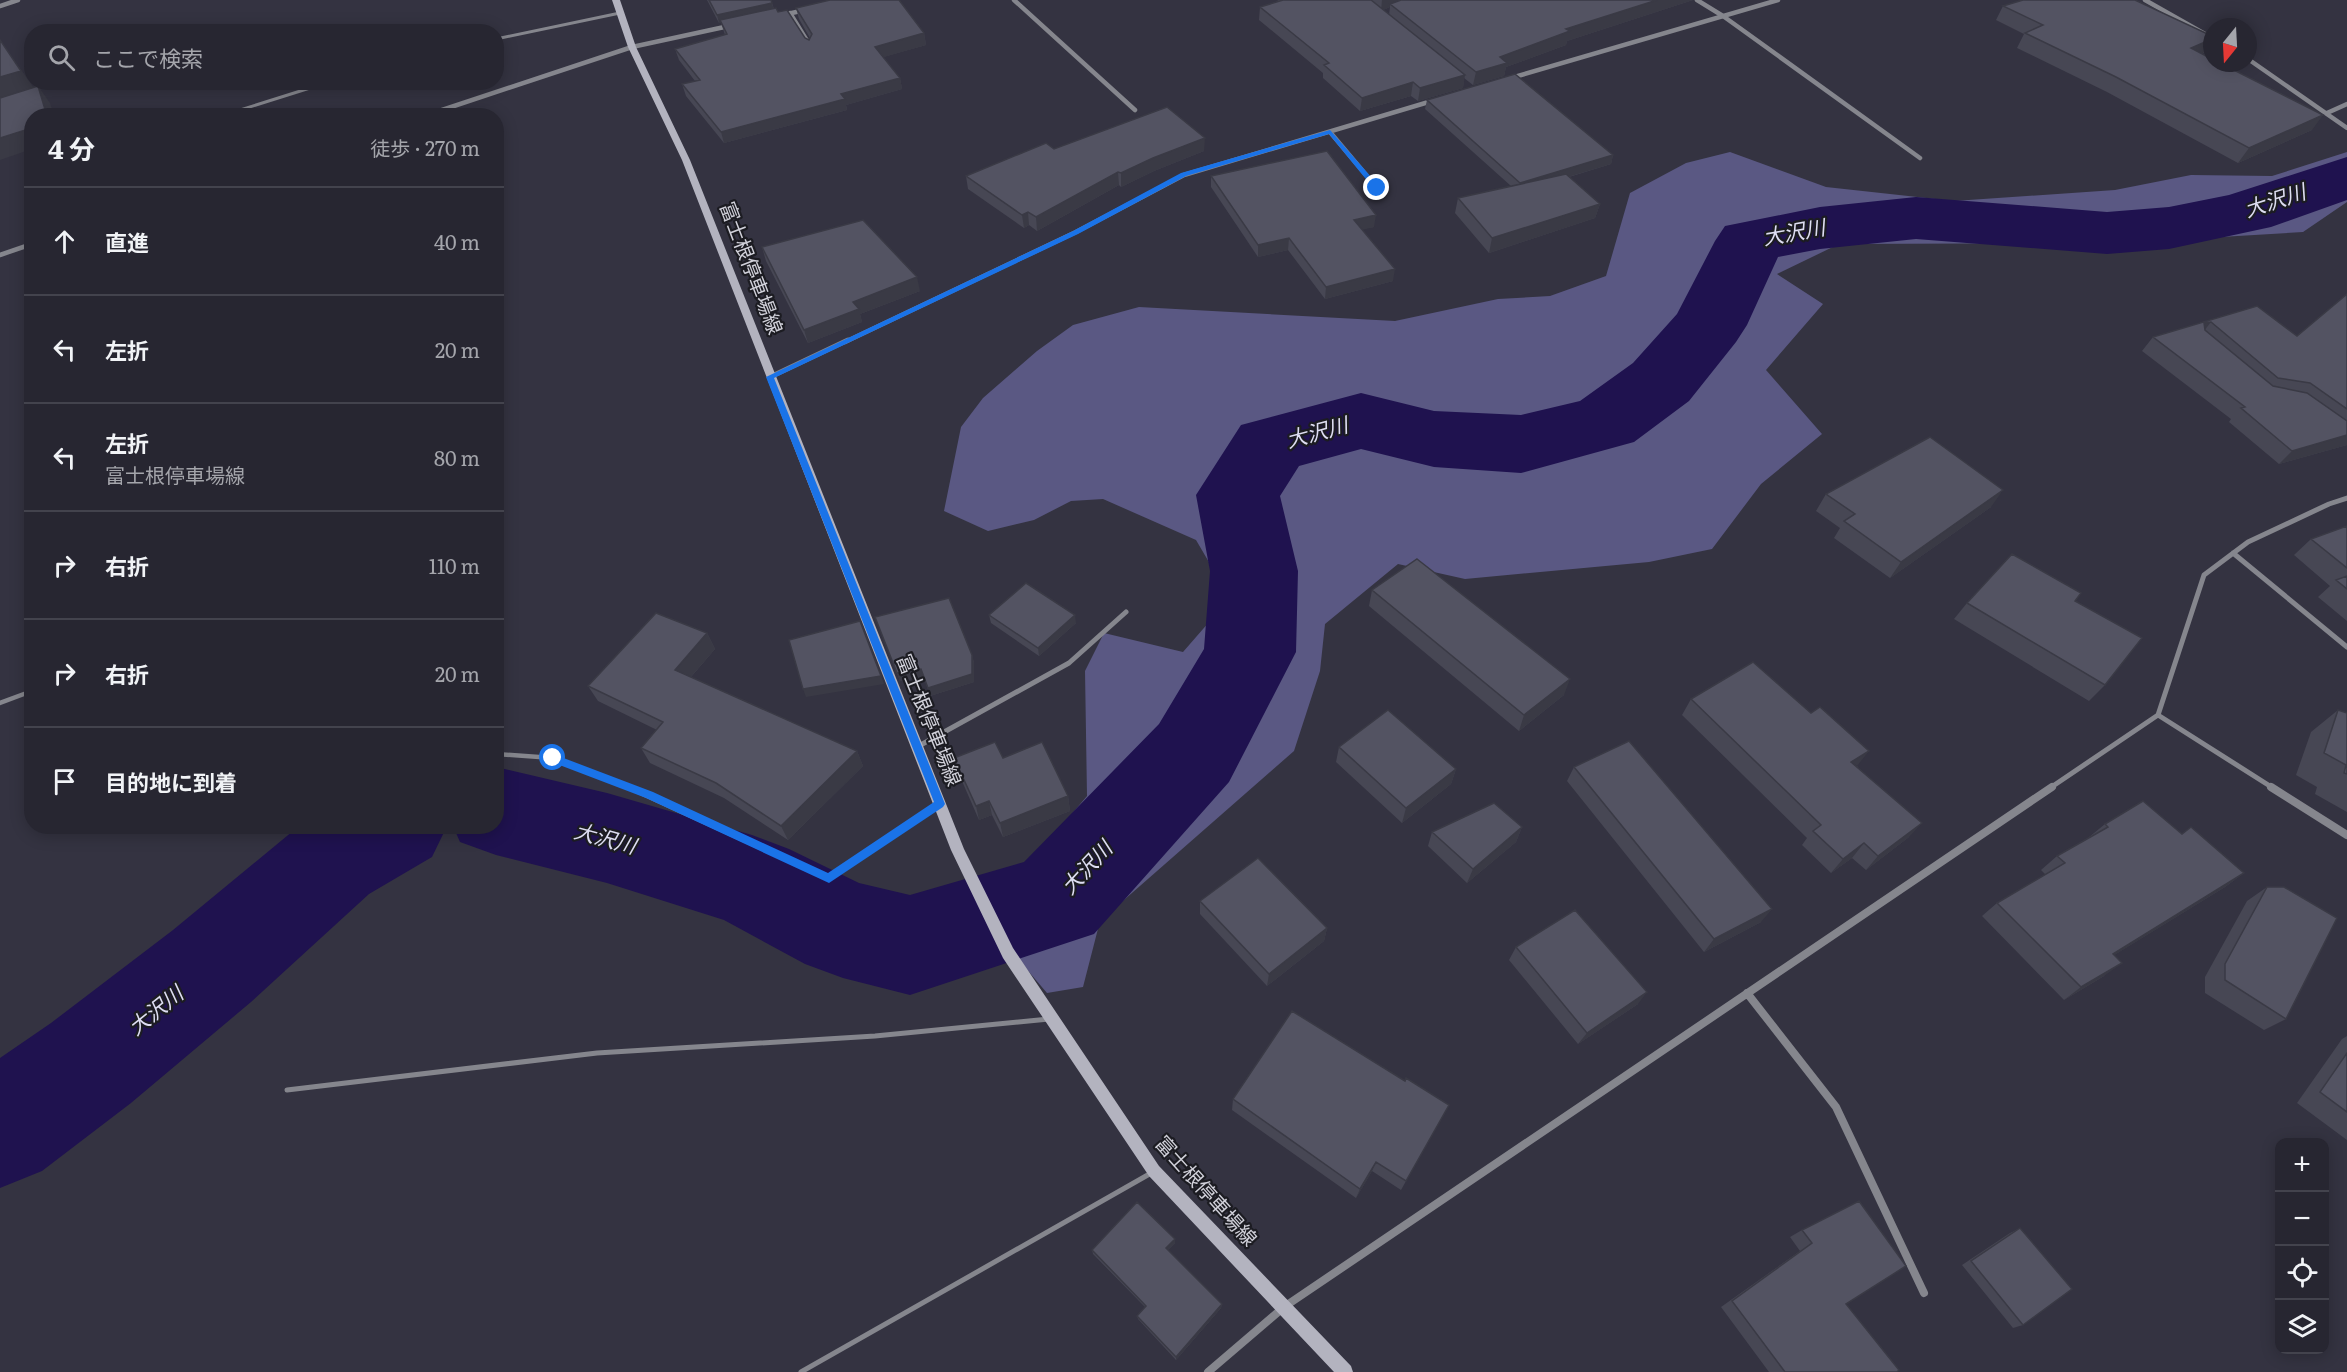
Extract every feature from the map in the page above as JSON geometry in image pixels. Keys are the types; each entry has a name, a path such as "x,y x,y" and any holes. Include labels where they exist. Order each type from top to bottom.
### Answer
{"main road":[{"name":"富士根停車場線","path":"616,0 632,47 686,160 958,850 1008,953 1154,1171 1344,1372"}],"street":[{"path":"0,6 18,0"},
{"path":"1014,0 1135,110"},
{"path":"1697,0 1723,16 1920,158"},
{"path":"1506,80 1778,0"},
{"path":"2145,0 2203,33"},
{"path":"779,16 813,8"},
{"path":"790,13 811,47"},
{"path":"504,89 632,47 734,25"},
{"path":"2257,65 2347,128"},
{"path":"448,108 502,90"},
{"path":"770,377 1076,232 1184,175 1439,99"},
{"path":"2327,113 2347,104"},
{"path":"1330,132 1377,188"},
{"path":"0,255 24,247"},
{"path":"1208,1372 1284,1307 2158,714 2204,575 2248,542 2329,504 2347,498"},
{"path":"2233,553 2347,647"},
{"path":"917,747 1069,663 1126,612"},
{"path":"2158,714 2347,835"},
{"path":"1747,993 1836,1107 1924,1293"}],"lane":[{"path":"504,37 620,13"},
{"path":"246,108 303,90"},
{"path":"0,703 24,694"},
{"path":"504,755 553,758 650,795 829,879 940,804"},
{"path":"287,1090 597,1053 875,1036 1052,1019"},
{"path":"801,1372 1154,1171"}],"shaded area":[{"path":"1730,152 1826,187 1954,201 2115,190 2191,175 2272,176 2347,152 2347,202 2303,232 2120,243 1839,244 1777,274 1823,304 1766,370 1822,434 1761,484 1712,549 1649,562 1465,579 1398,564 1325,624 1320,671 1294,751 1100,921 1083,987 1047,993 977,911 1041,850 1087,796 1085,671 1104,633 1183,652 1230,598 1196,540 1103,499 1071,501 1034,520 988,531 944,511 961,427 983,398 1037,351 1073,325 1139,307 1395,321 1498,299 1550,296 1606,276 1630,193 1686,163"}],"building":[{"path":"709,0 771,0 772,3 717,15"},
{"path":"830,0 899,0 924,33 875,47 900,78 841,94 845,99 721,132 682,84 700,80 675,49 727,34 720,20 776,8 778,12 787,10 805,38 809,40 812,34 796,8"},
{"path":"1283,0 1371,0 1465,75 1420,88 1413,82 1362,98 1324,65 1329,63 1260,7"},
{"path":"1401,0 1657,0 1566,29 1570,31 1500,57 1507,63 1476,72 1390,4"},
{"path":"2023,0 2135,0 2203,32 2203,43 2191,48 2203,54 2203,72 2238,72 2323,115 2249,148 2116,77 2025,33 2043,25 2003,6"},
{"path":"0,40 21,71 0,77"},
{"path":"1515,74 1613,155 1520,183 1427,100"},
{"path":"25,90 39,90 45,108 24,108 24,130 0,138 0,98"},
{"path":"1167,107 1205,138 1121,173 1118,172 1036,217 1028,212 1022,215 966,176 1046,143 1054,149"},
{"path":"1327,151 1376,215 1354,220 1395,269 1326,287 1289,238 1258,245 1211,176"},
{"path":"1566,174 1600,204 1492,238 1458,198"},
{"path":"863,220 917,277 853,302 859,309 804,330 762,247"},
{"path":"2347,294 2347,409 2310,383 2278,378 2211,322 2204,323 2205,330 2273,386 2307,393 2347,421 2347,435 2292,451 2241,408 2245,407 2153,337 2257,306 2297,336"},
{"path":"1930,437 2003,490 1901,562 1844,521 1855,514 1826,494"},
{"path":"2347,526 2347,568 2311,539"},
{"path":"2012,554 2081,593 2075,601 2142,638 2105,685 1967,603"},
{"path":"1417,559 1570,679 1524,715 1372,590"},
{"path":"2347,576 2347,589 2336,580"},
{"path":"1026,583 1075,615 1038,648 989,615"},
{"path":"949,598 972,655 972,674 928,688 921,669 897,673 875,617"},
{"path":"656,613 707,633 675,670 857,751 781,826 716,783 641,748 663,722 588,686"},
{"path":"860,621 881,676 803,689 789,640"},
{"path":"1753,662 1811,713 1820,707 1869,751 1851,762 1922,823 1878,856 1864,843 1843,859 1813,831 1821,825 1691,699"},
{"path":"1388,710 1456,769 1406,808 1339,747"},
{"path":"2338,710 2347,713 2347,774 2344,773 2346,765 2324,753"},
{"path":"1629,741 1772,909 1714,939 1574,767"},
{"path":"995,742 1003,758 1042,742 1068,796 1000,823 989,801 976,806 954,758"},
{"path":"2143,801 2182,834 2191,827 2244,873 2113,954 2122,963 2081,987 1997,903 2065,863 2057,856 2108,827 2105,824"},
{"path":"1494,803 1522,827 1473,869 1432,832"},
{"path":"1258,858 1327,928 1269,974 1200,901"},
{"path":"2267,887 2284,887 2337,918 2286,1019 2225,980 2225,964"},
{"path":"1575,910 1647,992 1587,1033 1516,947"},
{"path":"1292,1011 1405,1081 1406,1078 1449,1105 1406,1181 1376,1162 1360,1189 1233,1099"},
{"path":"2347,1053 2347,1112 2320,1092"},
{"path":"1859,1201 1906,1266 1846,1304 1899,1370 1897,1372 1785,1372 1732,1301 1812,1243 1802,1230"},
{"path":"1137,1202 1175,1239 1166,1248 1222,1304 1176,1357 1137,1316 1146,1306 1092,1250"},
{"path":"2020,1228 2072,1289 2023,1325 1971,1261"}],"waterway":[{"name":"大沢川","path":"504,813 607,838 752,882 843,929 910,945 1057,900 1194,753 1250,652 1254,571 1238,495 1270,445 1361,421 1434,439 1521,444 1606,422 1661,382 1709,325 1750,241 1820,228 1916,218 2107,233 2169,228 2246,212 2347,177"},
{"name":"大沢川","path":"0,1129 91,1063 212,966 332,861 381,834"}],"route":[{"path":"553,758 650,795 829,879 940,804 770,377 1076,232 1184,175 1330,132 1377,188"}]}
